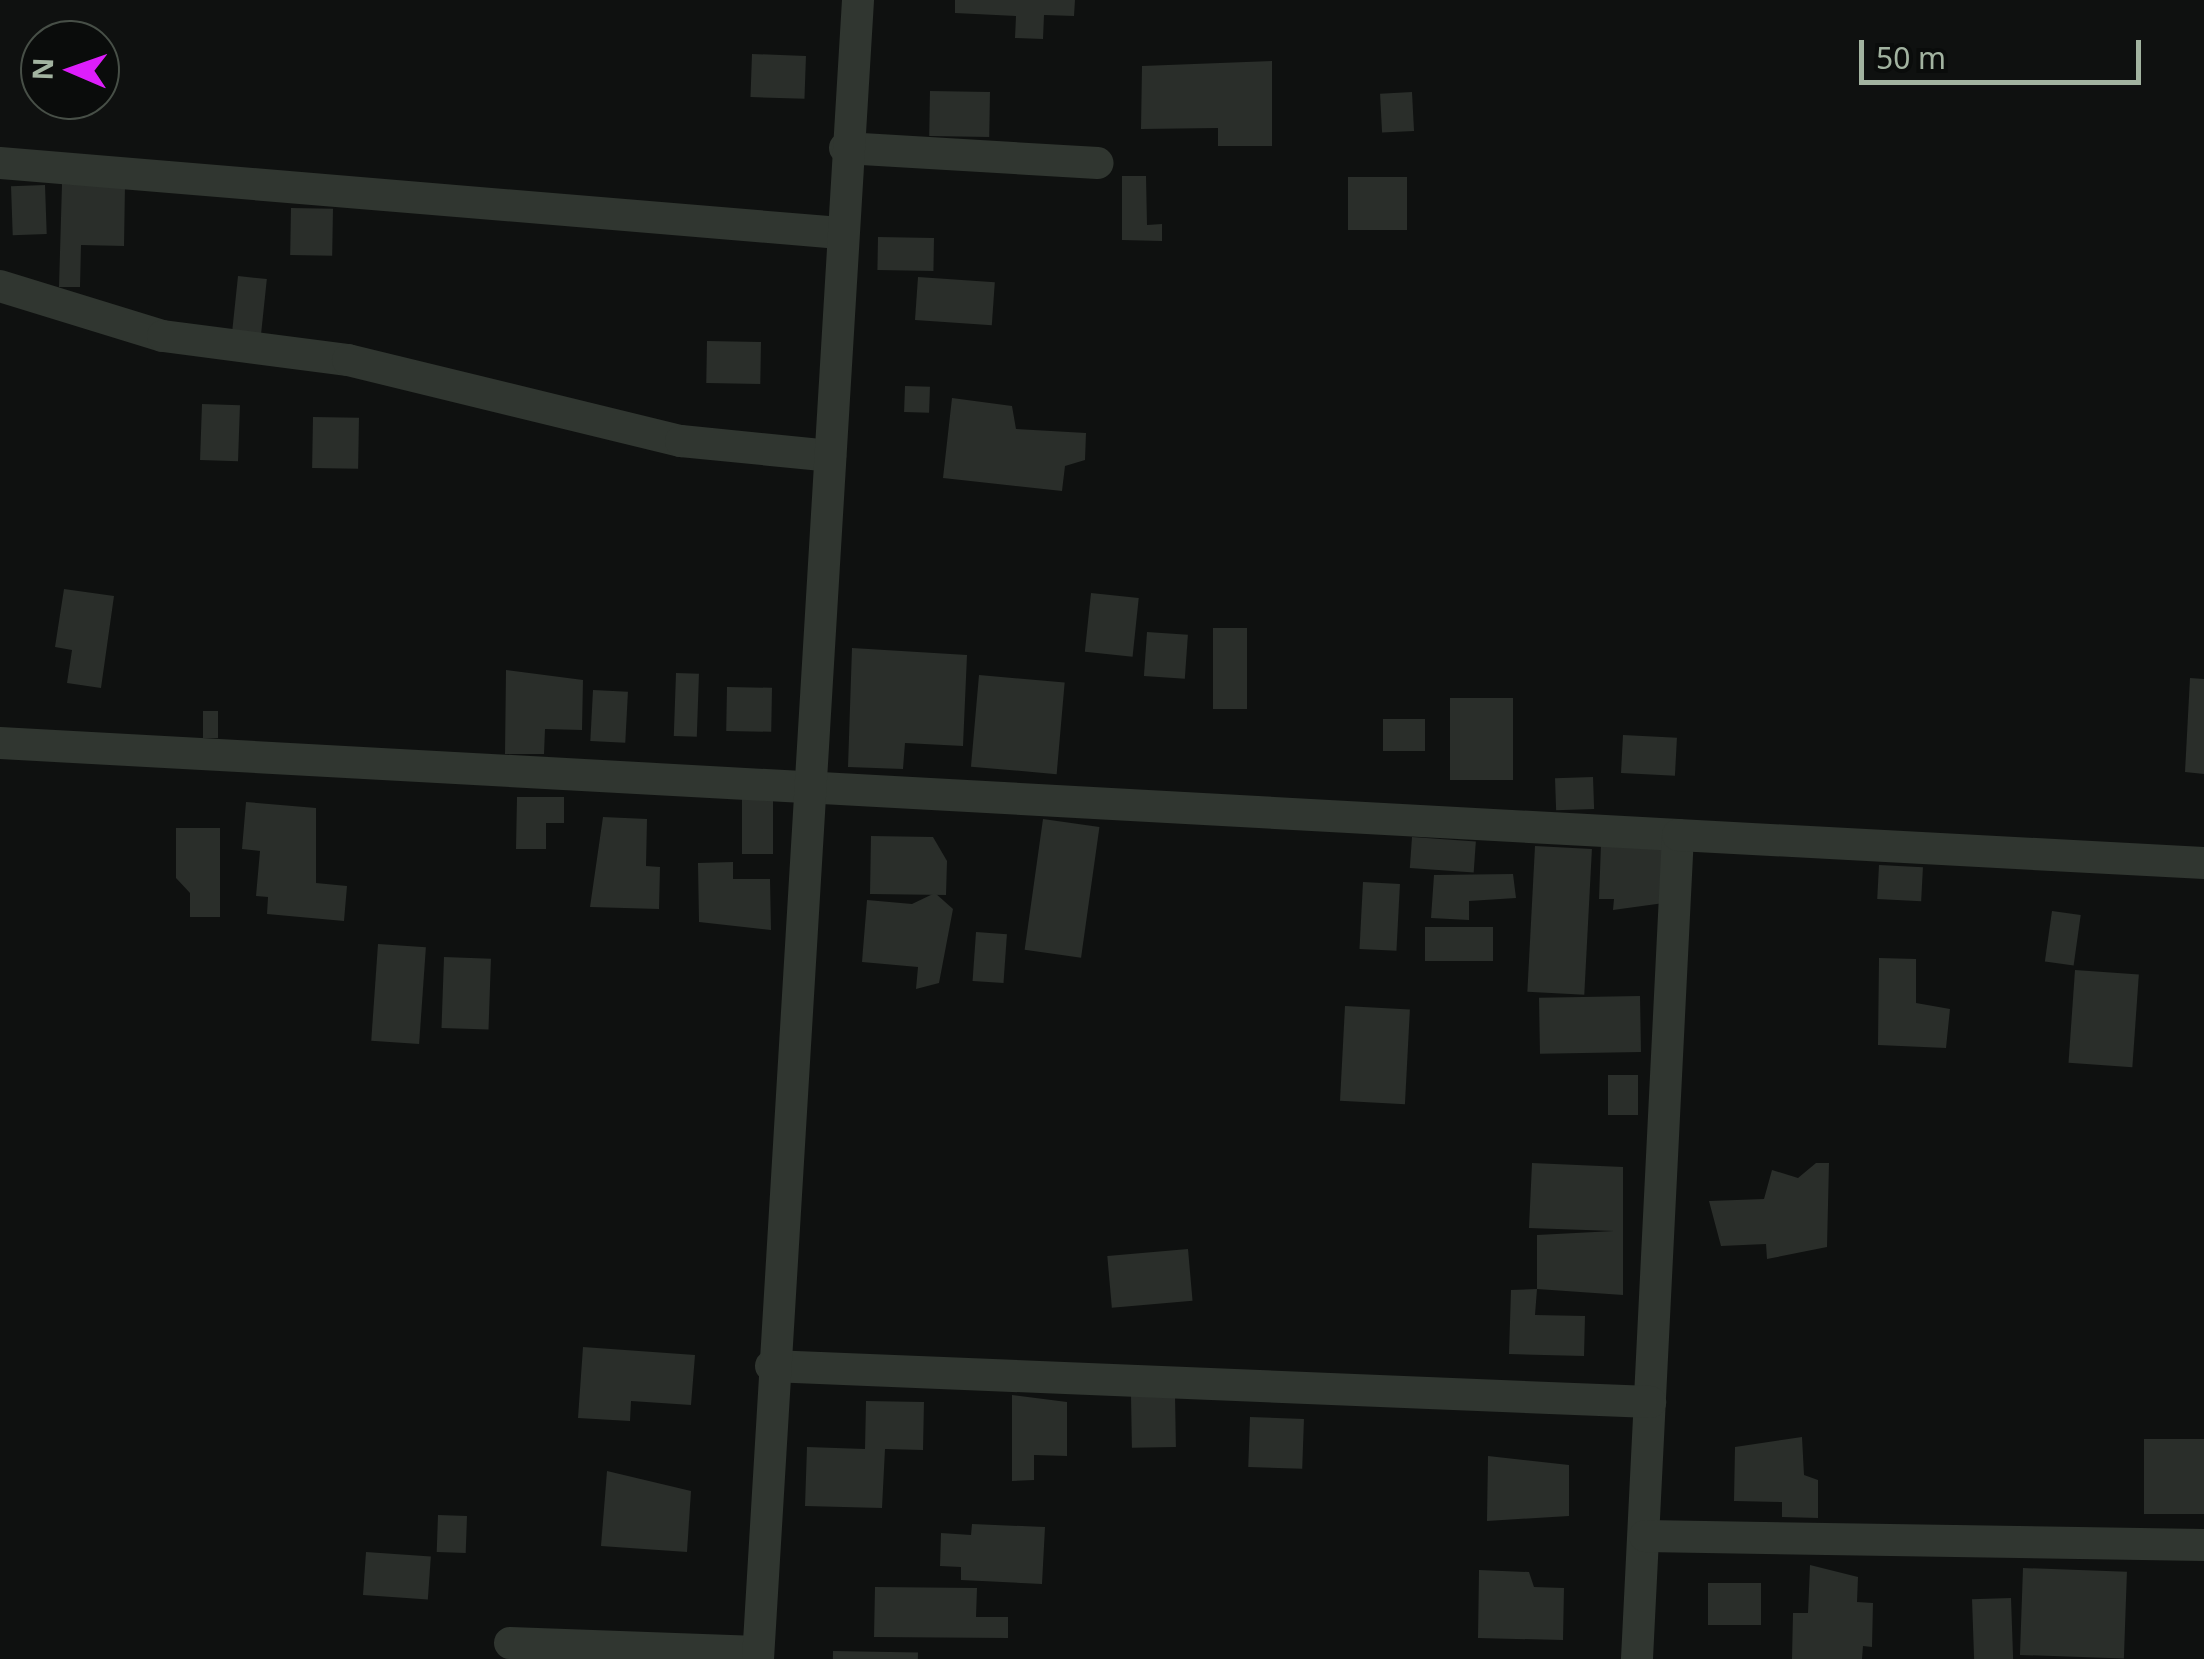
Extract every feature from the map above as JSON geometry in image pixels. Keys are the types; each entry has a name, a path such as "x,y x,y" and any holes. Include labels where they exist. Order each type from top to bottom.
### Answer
{"street":[{"path":"510,1644 758,1656 771,1366 815,789 840,233 858,0"},
{"path":"845,148 1098,163"},
{"path":"0,163 840,233"},
{"path":"0,286 163,336 348,360 680,442 829,470"},
{"path":"0,743 2204,862"},
{"path":"1637,1659 1678,835"},
{"path":"771,1366 1650,1402"},
{"path":"1644,1536 2204,1545"}],"building":[{"path":"955,0 1075,0 1074,16 1044,15 1043,39 1015,38 1016,16 955,13"},
{"path":"752,54 806,56 804,99 750,97"},
{"path":"1272,61 1272,146 1218,146 1218,128 1141,129 1142,66"},
{"path":"930,91 990,92 989,137 929,136"},
{"path":"1412,92 1414,131 1382,133 1380,94"},
{"path":"1122,176 1146,176 1147,225 1162,224 1162,241 1122,240"},
{"path":"1348,177 1407,177 1407,230 1348,230"},
{"path":"62,184 125,185 124,246 81,245 80,287 59,287"},
{"path":"45,185 47,234 13,235 11,186"},
{"path":"291,208 333,209 332,256 290,255"},
{"path":"878,237 934,238 933,271 877,270"},
{"path":"238,276 267,279 261,338 232,335"},
{"path":"918,277 995,282 992,325 915,320"},
{"path":"707,341 761,342 760,384 706,383"},
{"path":"905,386 930,387 929,413 904,412"},
{"path":"952,398 1012,406 1016,429 1086,433 1085,460 1065,466 1062,491 943,478"},
{"path":"202,404 240,405 238,461 200,460"},
{"path":"313,417 359,418 358,469 312,468"},
{"path":"64,589 114,596 101,688 67,683 72,650 55,647"},
{"path":"1091,593 1139,598 1133,657 1085,652"},
{"path":"1213,628 1247,628 1247,709 1213,709"},
{"path":"1147,632 1188,635 1185,679 1144,676"},
{"path":"852,648 967,655 963,746 905,743 903,769 848,767"},
{"path":"506,670 583,680 582,730 545,729 544,754 505,754"},
{"path":"676,673 699,674 697,737 674,736"},
{"path":"979,675 1065,682 1057,774 971,767"},
{"path":"2190,678 2204,679 2204,774 2185,772"},
{"path":"727,687 772,688 771,732 726,731"},
{"path":"593,690 628,692 625,743 590,741"},
{"path":"1450,698 1513,698 1513,780 1450,780"},
{"path":"203,711 218,711 218,738 203,738"},
{"path":"1383,719 1425,719 1425,751 1383,751"},
{"path":"1623,735 1677,738 1675,776 1621,773"},
{"path":"1593,777 1594,809 1556,810 1555,778"},
{"path":"517,797 564,797 564,823 546,823 546,849 516,849"},
{"path":"742,797 773,797 773,854 742,854"},
{"path":"246,802 316,808 316,883 347,886 344,921 267,914 268,897 256,896 260,851 242,849"},
{"path":"603,817 647,819 646,866 660,867 659,909 590,907"},
{"path":"1043,819 1099,827 1081,958 1025,950"},
{"path":"176,828 220,828 220,917 190,917 190,893 176,878"},
{"path":"871,836 933,837 947,861 946,895 870,894"},
{"path":"1412,837 1476,841 1474,872 1410,868"},
{"path":"1601,844 1666,847 1664,903 1613,910 1614,899 1599,899"},
{"path":"1535,846 1592,849 1584,995 1527,992"},
{"path":"733,862 733,879 770,879 771,930 699,922 698,863"},
{"path":"1879,865 1923,867 1921,901 1877,899"},
{"path":"1513,874 1516,898 1469,901 1469,920 1431,918 1434,875"},
{"path":"1363,882 1400,884 1396,951 1359,949"},
{"path":"935,893 953,909 939,983 916,989 918,967 862,962 867,900 912,904"},
{"path":"2052,911 2081,915 2074,966 2045,962"},
{"path":"1425,927 1493,927 1493,961 1425,961"},
{"path":"976,932 1007,934 1004,983 973,981"},
{"path":"378,944 426,947 419,1044 371,1041"},
{"path":"444,957 491,959 488,1030 442,1028"},
{"path":"1879,958 1916,959 1916,1003 1950,1009 1946,1048 1878,1045"},
{"path":"2075,970 2139,974 2132,1067 2069,1063"},
{"path":"1640,996 1641,1052 1540,1054 1539,998"},
{"path":"1345,1006 1410,1009 1405,1104 1340,1101"},
{"path":"1608,1075 1638,1075 1638,1115 1608,1115"},
{"path":"1532,1163 1623,1167 1623,1295 1537,1289 1537,1235 1614,1231 1529,1228"},
{"path":"1816,1163 1829,1163 1827,1247 1767,1259 1766,1244 1721,1246 1709,1201 1764,1199 1772,1170 1798,1178"},
{"path":"1188,1249 1193,1301 1112,1308 1107,1256"},
{"path":"1537,1289 1535,1315 1585,1316 1584,1356 1509,1354 1511,1290"},
{"path":"583,1347 695,1355 691,1405 631,1401 630,1421 578,1418"},
{"path":"1012,1395 1067,1402 1067,1456 1034,1455 1034,1480 1012,1481"},
{"path":"1175,1395 1176,1447 1132,1448 1131,1396"},
{"path":"866,1401 924,1402 923,1450 885,1449 882,1508 805,1506 807,1447 865,1449"},
{"path":"1250,1417 1304,1419 1302,1469 1248,1467"},
{"path":"1802,1437 1804,1475 1818,1480 1818,1518 1782,1517 1782,1502 1734,1501 1735,1447"},
{"path":"2144,1439 2204,1439 2204,1514 2144,1514"},
{"path":"1488,1456 1569,1465 1569,1516 1487,1521"},
{"path":"607,1471 691,1491 687,1552 601,1546"},
{"path":"438,1515 467,1516 466,1553 437,1552"},
{"path":"972,1524 1045,1527 1042,1584 961,1580 961,1567 940,1566 941,1533 971,1535"},
{"path":"366,1552 431,1557 428,1599 363,1595"},
{"path":"1810,1565 1858,1577 1857,1602 1873,1603 1872,1647 1863,1646 1862,1659 1792,1659 1793,1613 1808,1613"},
{"path":"2023,1568 2127,1572 2124,1659 2020,1655"},
{"path":"1479,1570 1529,1572 1534,1587 1564,1588 1563,1640 1478,1638"},
{"path":"1708,1583 1761,1583 1761,1625 1708,1625"},
{"path":"875,1587 977,1588 976,1617 1008,1617 1008,1638 874,1637"},
{"path":"2011,1598 2013,1659 1974,1659 1972,1599"},
{"path":"833,1651 918,1652 918,1659 833,1659"}]}
